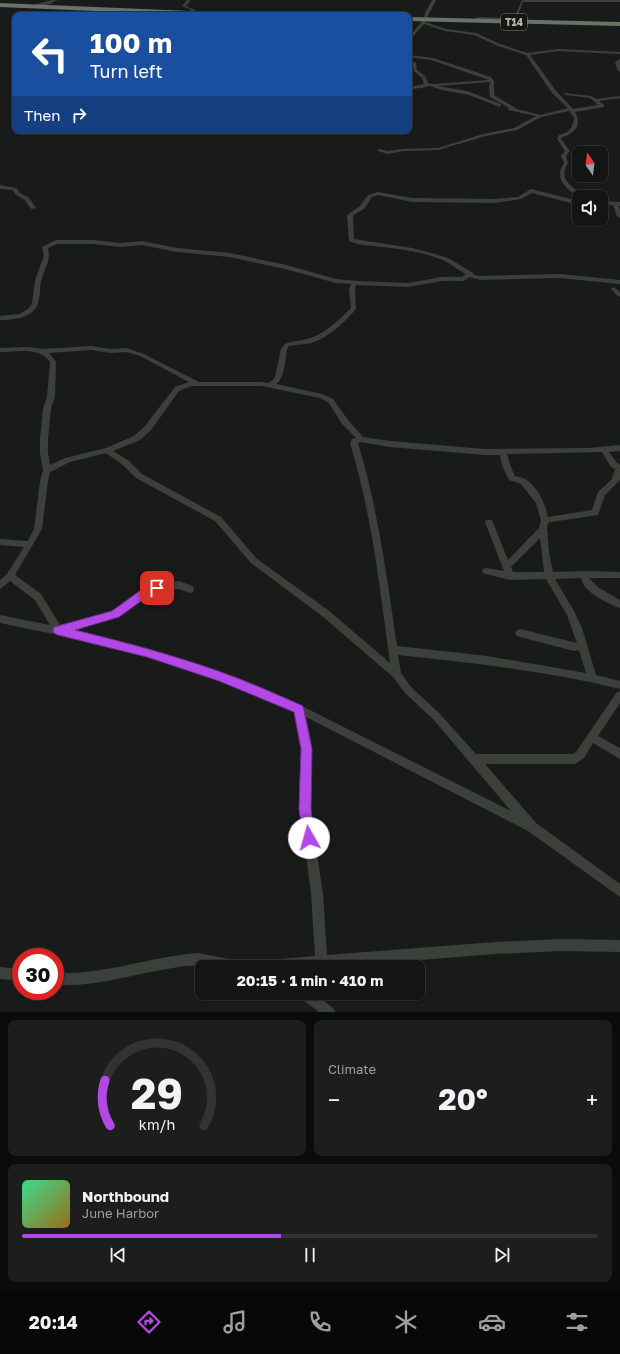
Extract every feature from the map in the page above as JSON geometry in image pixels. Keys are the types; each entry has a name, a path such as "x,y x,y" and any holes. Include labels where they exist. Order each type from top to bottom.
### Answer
{"highway":[{"path":"0,5 150,12"},
{"name":"T14","path":"412,19 425,21 475,20 620,24"}],"street":[{"path":"32,6 49,3 55,0"},
{"path":"189,0 184,6 193,10 191,12"},
{"path":"412,36 425,21 427,13 434,0"},
{"path":"475,20 477,18 515,19 522,1 620,1"},
{"path":"425,21 445,30 475,34 499,45 527,54 560,50 620,52"},
{"path":"527,54 554,92 571,110 576,118 575,127 568,134 560,137 559,140 568,151 563,156 566,163 563,166 561,174 562,180 566,186 572,190"},
{"path":"412,56 432,59 460,69 487,76 492,81"},
{"path":"620,60 616,63 620,71"},
{"path":"412,62 415,64 415,70 424,77 426,84"},
{"path":"412,88 426,86 426,84 432,85 492,81"},
{"path":"492,81 492,96 515,110"},
{"path":"432,85 443,90 461,91 479,96 515,110 540,116"},
{"path":"380,150 388,153 403,150 438,149 485,135 515,129 540,116 584,107 601,106 601,104 589,96 566,94"},
{"path":"596,100 620,97"},
{"path":"0,187 13,188 18,194 27,199 33,208"},
{"path":"572,201 535,191 528,192 519,198 489,202 412,200 378,193 372,194 360,209 352,212 350,215 353,242 386,245 430,254 450,261 465,272 471,274 471,276 480,278 560,276 620,282"},
{"path":"608,203 618,204 620,216"},
{"path":"0,318 8,318 26,314 36,304 38,280 47,256 45,247 56,242 93,242 121,245 142,244 177,250 221,253 286,266 336,281 354,283 408,285 442,280 463,279 471,274"},
{"path":"270,385 276,381 278,377 284,349 287,345 309,341 319,337 352,310 354,304 352,289 354,283"},
{"path":"614,290 620,295"},
{"path":"0,323 8,318"},
{"path":"0,350 43,351 91,348 111,351 127,350 142,355 196,384"},
{"path":"0,585 10,576 38,529 44,481 47,470 44,453 44,439 47,408 51,397 53,362 52,358 43,351"},
{"path":"47,470 78,457 108,450 137,438 148,428 177,389 187,384 270,385 311,393 327,398 331,401 345,422 361,439"},
{"path":"396,674 379,549 363,474 354,443 355,441 361,439 465,452 503,453 604,450 620,448"},
{"path":"108,450 126,463 139,476 218,519 254,561 325,613 396,674 408,690 436,716 532,827"},
{"path":"506,567 544,525 595,513 601,494 616,480 619,469 604,450"},
{"path":"503,453 506,465 512,478 526,483 540,502 549,576 571,614 583,646 592,678"},
{"path":"489,522 510,576"},
{"path":"0,542 30,544"},
{"path":"486,571 510,576 532,578 586,574 620,575"},
{"path":"586,574 585,579 590,586 597,592 620,604"},
{"path":"10,576 38,596 58,630"},
{"path":"58,630 115,614 153,589 179,585 190,589"},
{"path":"0,619 58,630 147,652 221,676 299,709 532,827 620,891"},
{"path":"520,633 574,647 583,646"},
{"path":"392,650 487,660 592,678 620,685"},
{"path":"474,759 575,759 580,755 590,737 620,695"},
{"path":"299,709 306,740 307,758 304,782 305,809 317,894 321,960"},
{"path":"590,737 620,754"},
{"path":"334,960 561,944 620,946"},
{"path":"64,979 84,979 119,974 178,962 199,959 205,960"},
{"path":"0,973 12,974"},
{"path":"313,1000 329,1012"}],"route":[{"path":"157,588 145,593 115,614 58,630 147,652 221,676 277,701 299,709 306,740 307,768 304,782 305,809 309,838"}]}
